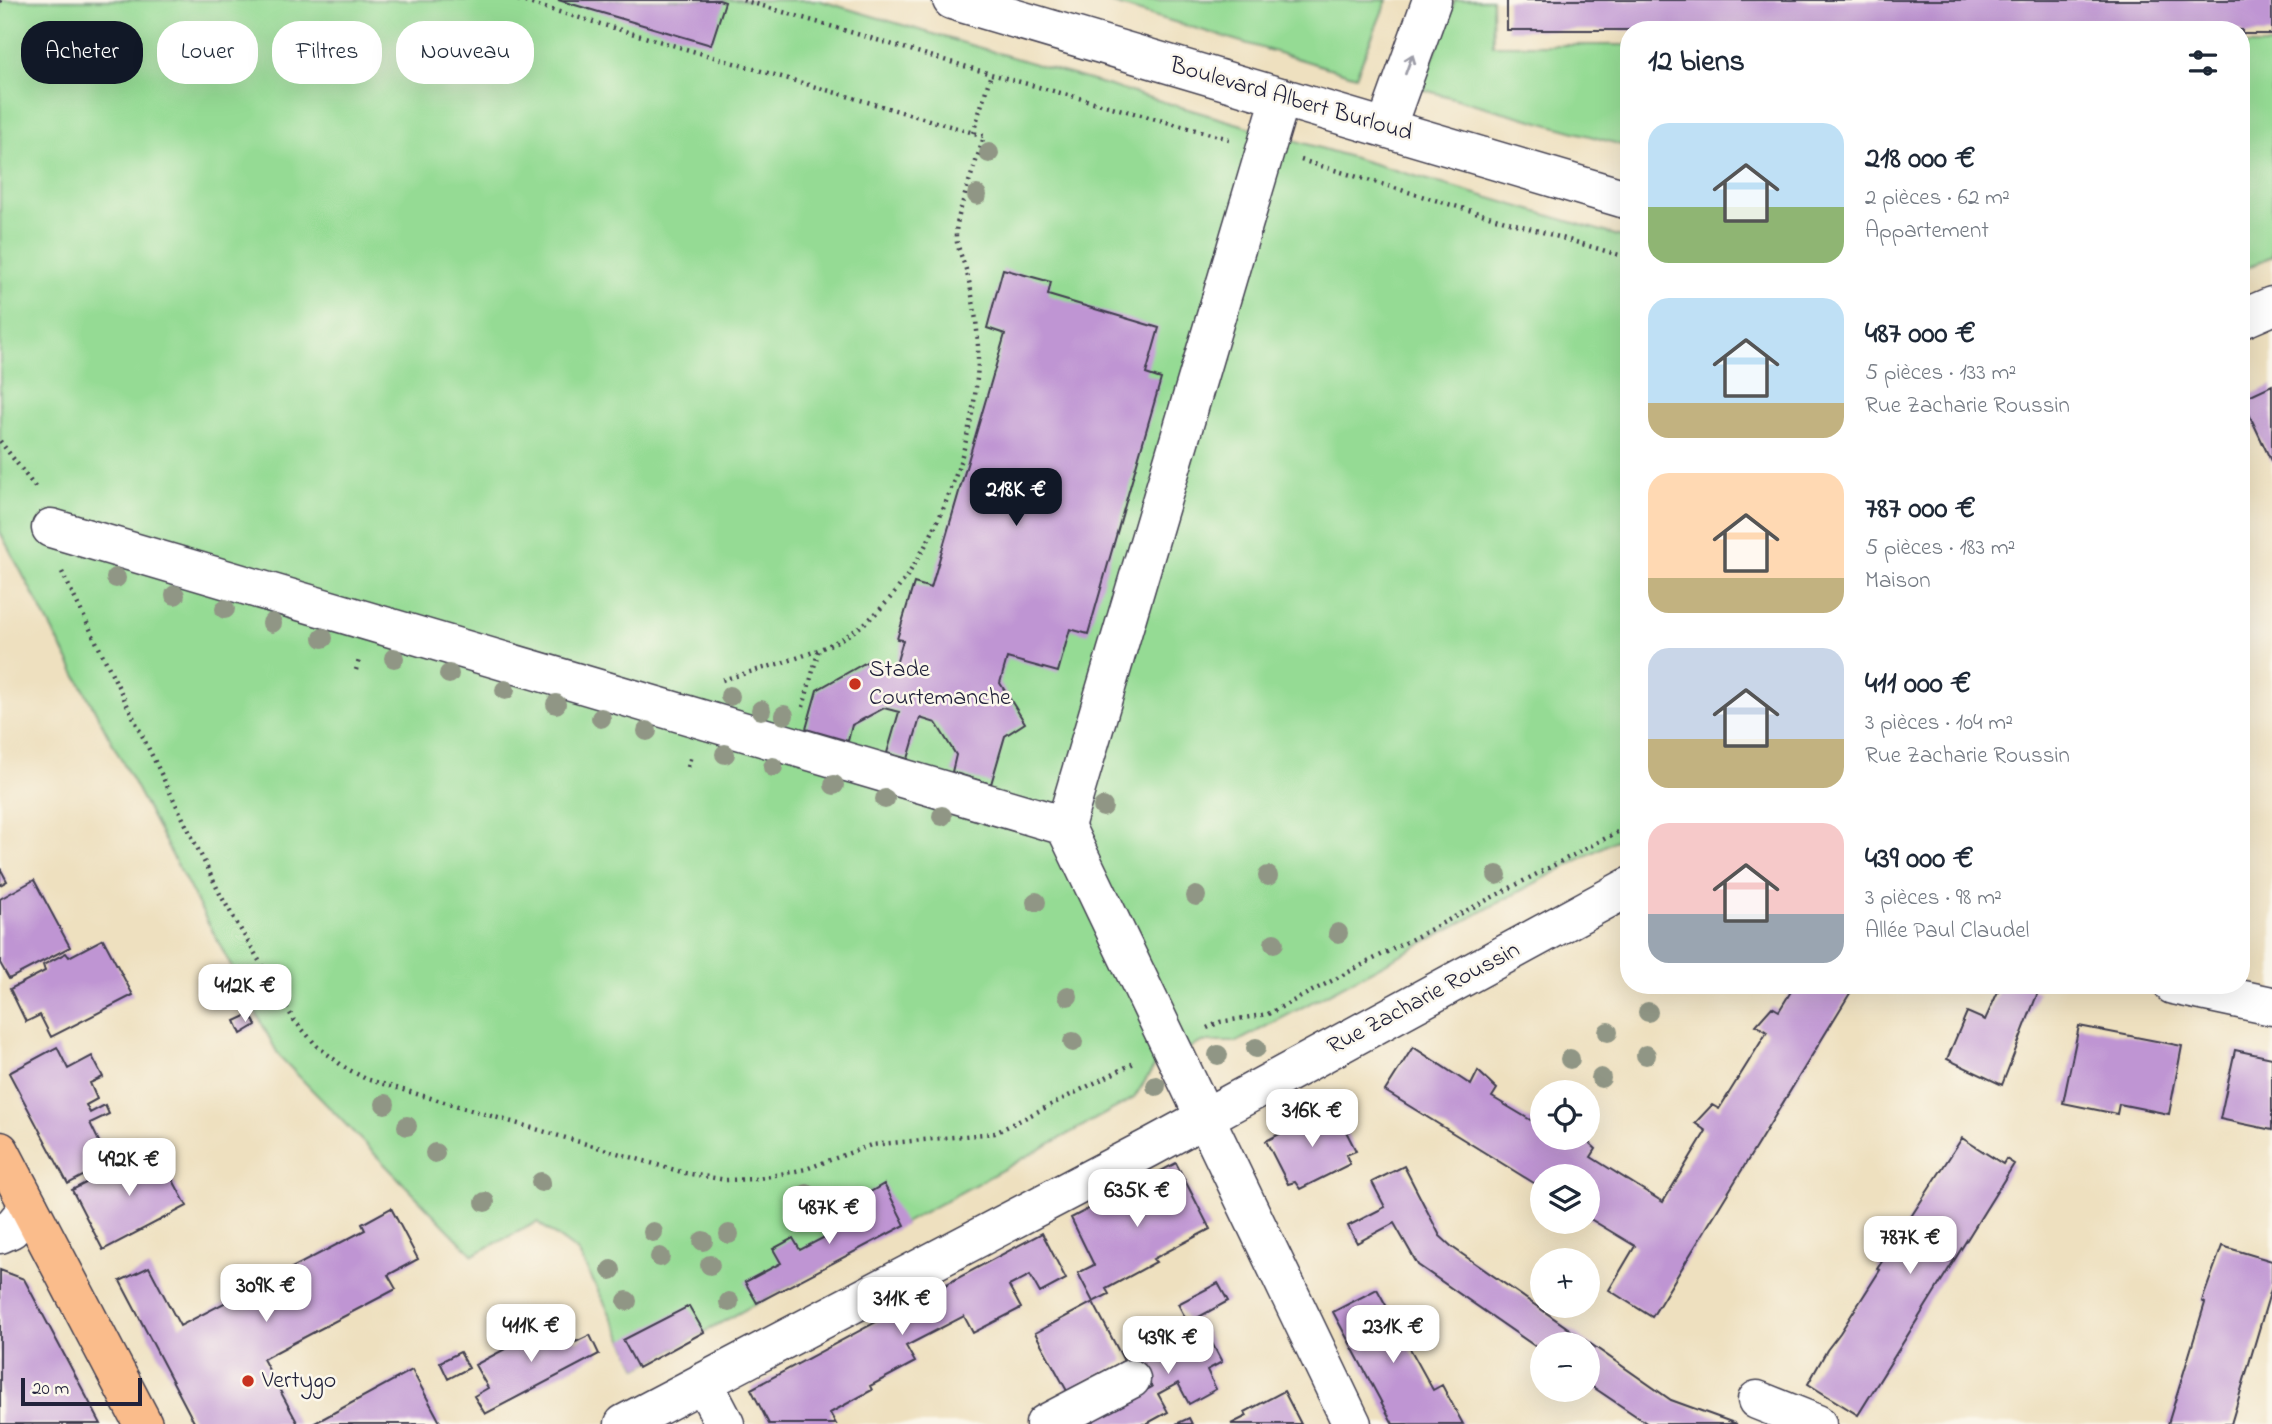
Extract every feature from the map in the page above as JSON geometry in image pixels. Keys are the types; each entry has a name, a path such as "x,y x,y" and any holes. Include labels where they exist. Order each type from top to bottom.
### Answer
{"main road":[{"path":"0,1152 143,1424"}],"street":[{"name":"Boulevard Albert Burloud","path":"952,0 1620,197"},
{"path":"1386,128 1432,0"},
{"path":"1280,97 1267,150 1065,826 1352,1424"},
{"path":"2250,316 2272,306"},
{"path":"51,528 792,748 1065,826"},
{"name":"Rue Zacharie Roussin","path":"624,1424 1206,1117 1620,892"},
{"path":"2231,994 2250,997"},
{"path":"0,1234 11,1229 29,1207"},
{"path":"1045,1424 1131,1379"},
{"path":"703,1382 725,1424"},
{"path":"1757,1400 1817,1424"}],"path":[{"path":"518,0 984,136 956,233 975,305 978,348 975,387 957,468 933,534 893,598 872,619 819,649 714,683"},
{"path":"743,0 991,74 1267,150 1620,255"},
{"path":"973,133 991,74"},
{"path":"0,442 35,485 46,506 66,582 221,896 294,1020 317,1046 344,1067 366,1079 685,1173 726,1180 755,1179 806,1169 872,1145 995,1133 1171,1043 1220,1022 1268,1014 1620,831"},
{"path":"792,748 819,649"}],"green space":[{"name":"Stade Courtemanche","path":"0,0 818,0 1620,236 1620,838 1237,1042 1202,1042 1156,1064 1134,1098 638,1368 578,1252 537,1222 473,1255 279,1056 0,532"},
{"path":"1100,0 1387,0 1356,76"},
{"path":"1455,0 1492,0 1493,45 1620,45 1620,144 1421,89"},
{"path":"2250,45 2272,45 2272,256 2250,266"}],"building":[{"path":"558,0 719,0 725,2 711,45"},
{"path":"1507,0 2272,0 2272,34 2250,34 2250,21 1620,21 1620,30 1507,30"},
{"path":"1003,269 1051,282 1048,295 1159,328 1146,374 1161,379 1088,634 1070,629 1058,672 1007,658 1000,683 1025,723 1005,736 991,784 952,772 956,755 936,723 920,718 908,759 887,753 899,712 884,708 852,725 848,741 806,729 817,690 870,660 895,668 903,640 897,639 914,583 931,588 1005,334 987,328"},
{"path":"2272,385 2272,463 2250,416 2250,395"},
{"path":"0,868 7,881 0,885"},
{"path":"34,880 70,947 9,979 0,963 0,899"},
{"path":"103,939 133,995 51,1037 40,1015 26,1022 10,989 45,971 43,965 66,953 69,957"},
{"path":"1789,994 1849,994 1652,1317 1609,1290 1635,1246 1600,1225 1600,1164 1530,1164 1530,1181 1385,1091 1413,1047 1471,1085 1478,1071 1497,1089 1492,1097 1530,1120 1530,1150 1595,1150 1591,1157 1663,1202 1706,1131 1695,1123 1712,1105 1719,1109 1767,1032 1756,1025 1772,1007 1779,1011"},
{"path":"1997,994 2037,994 2002,1085 1947,1059 1967,1012 1985,1020"},
{"path":"250,1014 256,1025 241,1034 235,1021"},
{"path":"2079,1026 2182,1046 2169,1114 2119,1104 2117,1114 2063,1103"},
{"path":"57,1047 68,1069 92,1056 103,1077 90,1083 97,1099 86,1105 90,1113 105,1105 109,1114 90,1123 109,1162 68,1184 9,1073"},
{"path":"2235,1050 2272,1058 2272,1130 2220,1119"},
{"path":"1333,1106 1356,1151 1346,1155 1350,1164 1300,1189 1295,1182 1288,1184 1266,1141"},
{"path":"1962,1138 2003,1164 2006,1159 2014,1164 1858,1415 1808,1384 1880,1270 1877,1269"},
{"path":"155,1147 187,1206 103,1250 72,1190"},
{"path":"1176,1163 1210,1229 1153,1259 1156,1262 1106,1289 1109,1294 1093,1302 1078,1273 1094,1265 1071,1218"},
{"path":"1404,1166 1440,1236 1530,1301 1530,1318 1554,1318 1574,1332 1530,1332 1530,1343 1418,1265 1394,1223 1357,1243 1348,1226 1385,1207 1372,1182"},
{"path":"884,1184 905,1225 757,1303 745,1282 781,1263 773,1249 793,1238 800,1250 865,1216 857,1200"},
{"path":"391,1208 418,1259 388,1275 396,1289 263,1359 298,1424 195,1424 120,1281 149,1267 180,1326 365,1230 362,1224"},
{"path":"1042,1233 1066,1279 1040,1293 1030,1275 1009,1286 1021,1308 973,1333 964,1316 906,1346 915,1362 870,1386 872,1390 830,1413 836,1424 769,1424 751,1389"},
{"path":"2222,1246 2272,1261 2272,1286 2231,1424 2168,1424 2205,1303 2202,1301"},
{"path":"0,1270 24,1279 101,1424 0,1424"},
{"path":"1218,1283 1228,1301 1188,1323 1178,1304"},
{"path":"1377,1289 1433,1390 1442,1385 1463,1424 1393,1424 1333,1312"},
{"path":"1093,1302 1124,1361 1067,1391 1035,1333"},
{"path":"689,1306 704,1332 638,1368 623,1340"},
{"path":"563,1318 576,1342 590,1335 599,1354 485,1414 474,1396 488,1388 475,1365"},
{"path":"1200,1320 1222,1362 1207,1370 1216,1389 1189,1404 1178,1383 1158,1394 1168,1412 1146,1424 1081,1424 1152,1387 1134,1354"},
{"path":"1600,1350 1671,1400 1737,1424 1648,1424 1600,1392"},
{"path":"460,1352 469,1368 448,1379 440,1362"},
{"name":"Vertygo","path":"412,1370 441,1424 313,1424"},
{"path":"1284,1391 1301,1424 1231,1424 1247,1416 1245,1412"},
{"path":"1189,1418 1192,1424 1176,1424"}],"place":[{"name":"Stade Courtemanche","path":"855,684"},
{"name":"Vertygo","path":"248,1381"}]}
